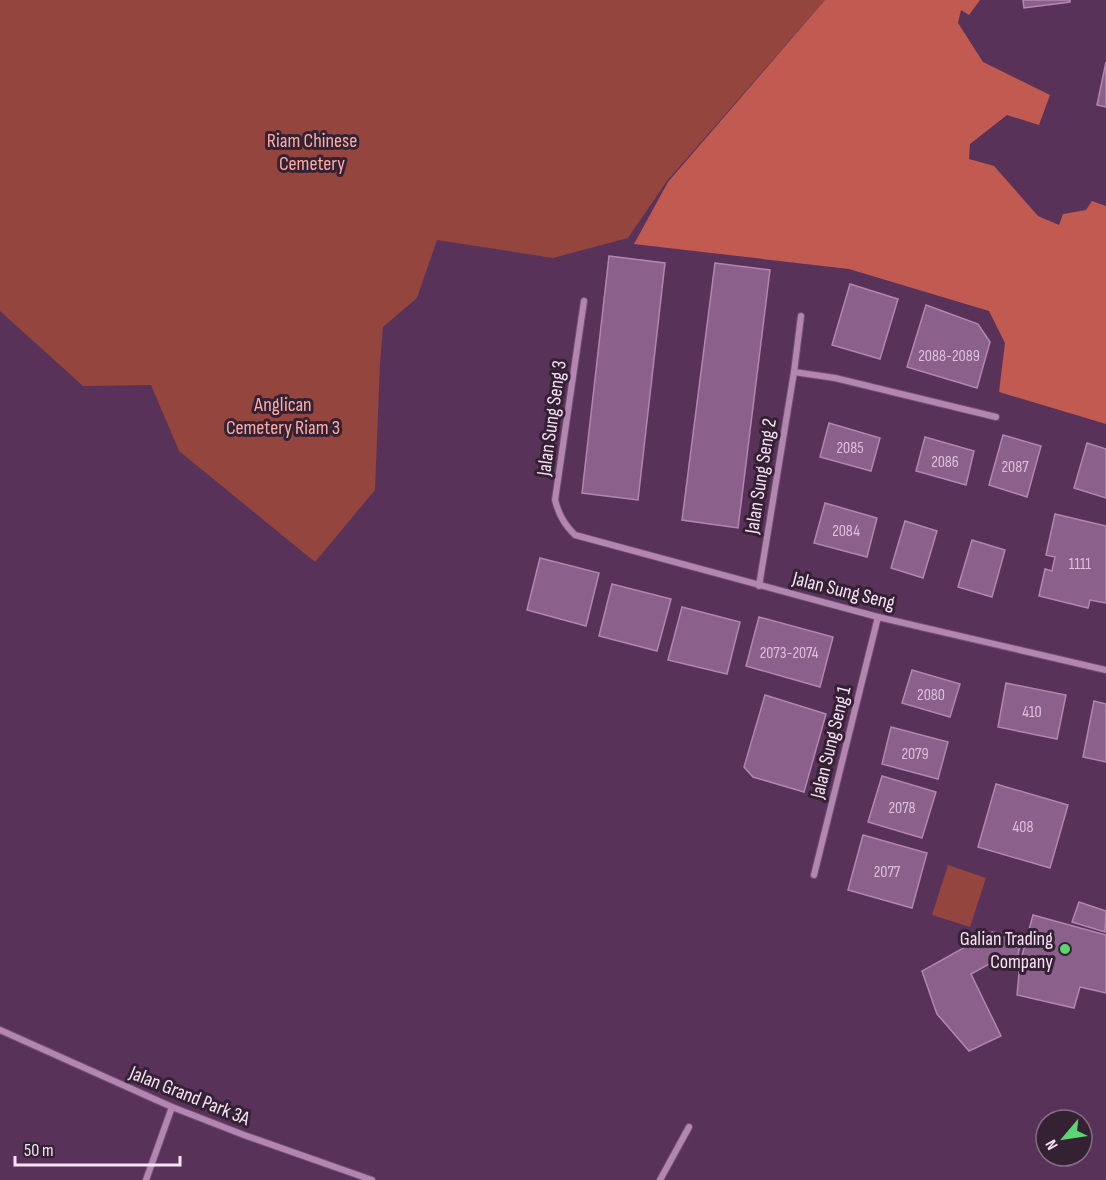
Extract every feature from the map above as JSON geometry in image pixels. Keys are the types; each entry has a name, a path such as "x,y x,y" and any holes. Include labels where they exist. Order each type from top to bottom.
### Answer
{"street":[{"name":"Jalan Sung Seng 3","path":"575,535 565,525 555,500 585,300"},
{"name":"Jalan Sung Seng 2","path":"759,586 801,316"},
{"path":"794,372 835,378 996,417"},
{"name":"Jalan Sung Seng","path":"575,535 878,617 1106,670"},
{"name":"Jalan Sung Seng 1","path":"814,875 878,617"},
{"name":"Jalan Grand Park 3A","path":"0,1030 172,1107 372,1180"},
{"path":"146,1180 172,1107"},
{"path":"660,1180 689,1127"}],"green space":[{"name":"Riam Chinese Cemetery","path":"0,0 825,0 667,181 628,238 553,258 437,240 417,298 383,327 375,490 315,562 179,451 151,385 83,386 0,311"},
{"path":"948,865 986,878 970,927 932,915"}],"shaded area":[{"path":"825,0 980,0 969,15 961,10 958,23 983,62 1050,95 1039,125 1007,115 970,144 969,159 994,166 1038,216 1059,225 1063,214 1086,210 1092,201 1106,206 1106,424 999,392 1005,343 989,311 849,269 634,244 668,182"}],"building":[{"path":"1023,0 1070,0 1070,2 1024,8"},
{"path":"1106,62 1106,107 1097,105"},
{"path":"609,256 665,263 638,500 582,493"},
{"path":"715,263 770,270 738,528 682,520"},
{"path":"850,284 898,299 880,359 832,345"},
{"path":"926,305 978,324 990,342 977,388 907,367"},
{"path":"829,423 880,438 871,471 820,457"},
{"path":"1003,435 1041,446 1027,497 989,485"},
{"path":"925,437 974,451 966,485 916,471"},
{"path":"1087,443 1106,449 1106,498 1074,488"},
{"path":"825,503 877,518 867,557 814,543"},
{"path":"1055,514 1106,526 1106,603 1090,600 1088,608 1039,596 1045,569 1052,571 1055,557 1046,555"},
{"path":"905,521 937,531 923,578 891,568"},
{"path":"972,540 1005,550 992,597 958,587"},
{"path":"540,558 599,573 586,626 527,610"},
{"path":"612,584 671,599 657,651 599,636"},
{"path":"682,607 740,622 727,674 668,660"},
{"path":"759,617 833,637 820,687 746,666"},
{"path":"912,670 960,684 950,717 902,703"},
{"path":"1006,683 1066,695 1057,739 998,727"},
{"path":"765,695 826,714 804,792 753,777 744,767"},
{"path":"1094,701 1106,704 1106,762 1083,757"},
{"path":"891,727 948,742 938,779 882,764"},
{"path":"882,776 936,792 922,838 868,822"},
{"path":"996,784 1068,805 1050,868 978,847"},
{"path":"863,835 927,853 912,908 848,890"},
{"path":"1079,902 1106,911 1105,932 1072,922"},
{"name":"Galian Trading Company","path":"1033,915 1106,935 1106,993 1080,987 1074,1008 1017,995 1020,963"},
{"path":"992,932 1022,937 1016,963 998,959 971,974 1001,1036 969,1051 937,1014 922,971"}],"place":[{"name":"Galian Trading Company","path":"1065,949"}],"park label":[{"name":"Anglican Cemetery Riam 3","path":"283,416"}]}
